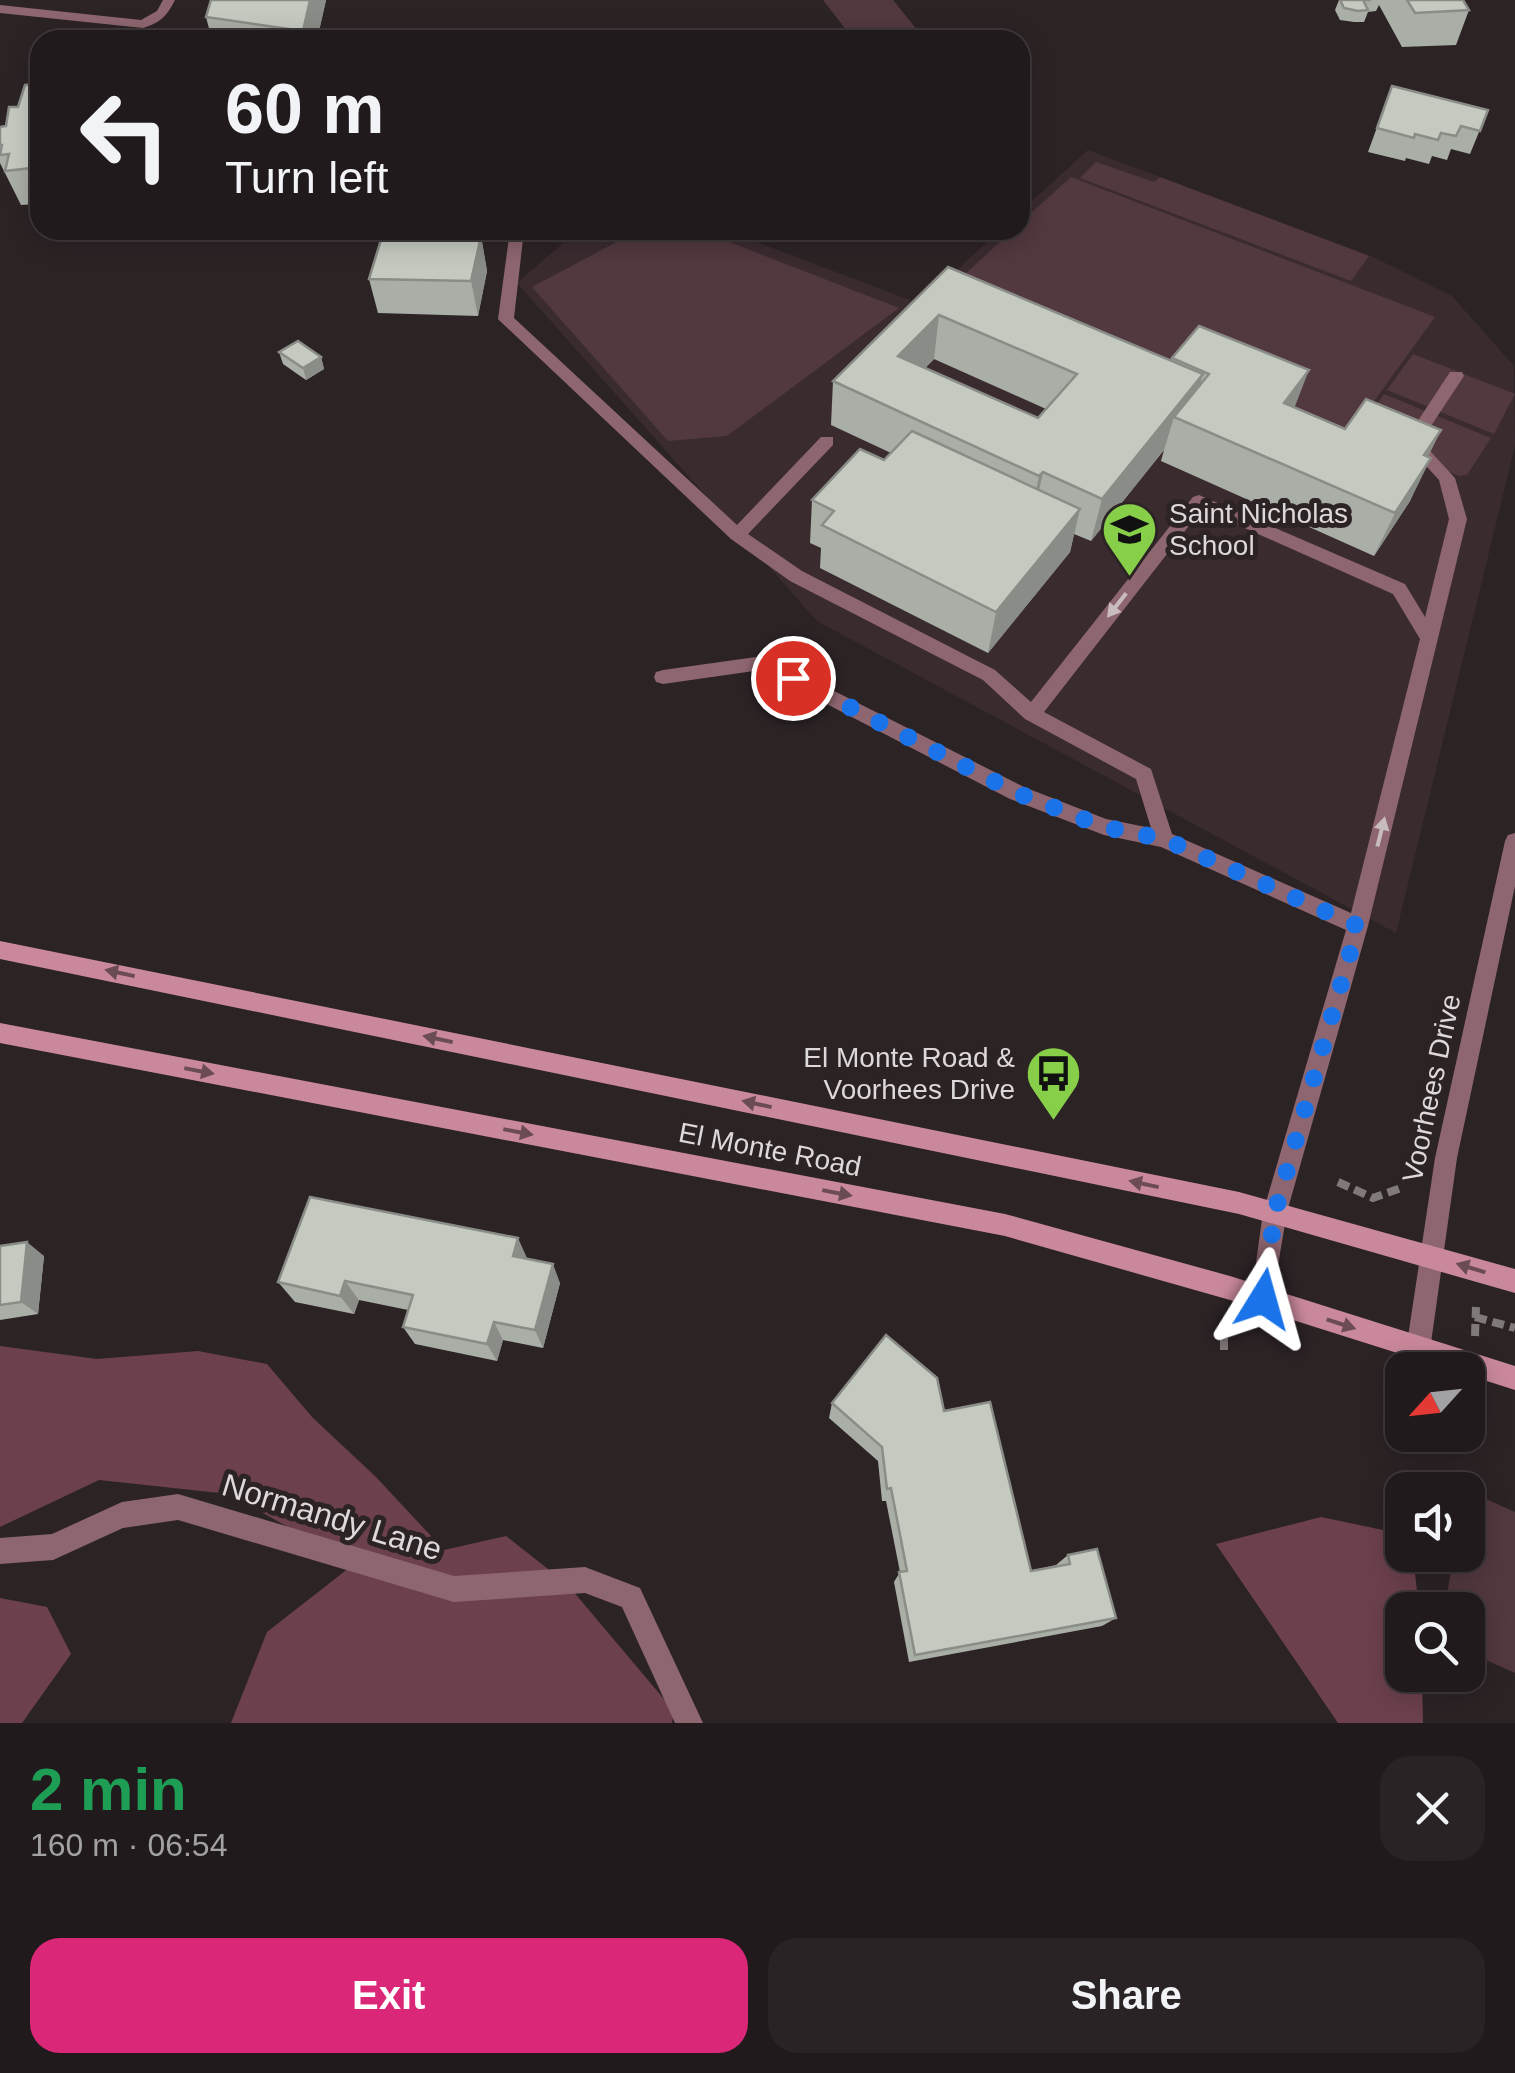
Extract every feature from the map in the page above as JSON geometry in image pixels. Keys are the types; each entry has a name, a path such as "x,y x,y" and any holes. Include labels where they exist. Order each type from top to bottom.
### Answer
{"main road":[{"name":"El Monte Road","path":"0,950 1275,1212 1515,1280"},
{"name":"El Monte Road","path":"0,1033 1005,1225 1263,1299 1515,1378"}],"street":[{"path":"0,8 81,0"},
{"path":"0,8 133,26 156,19 170,0"},
{"path":"516,240 506,319 737,536 796,576 989,676 1032,714 1144,774 1164,839"},
{"path":"1263,1299 1275,1212 1358,926 1458,519 1447,478 1412,442 1456,376"},
{"path":"737,536 827,441"},
{"path":"1032,714 1199,500 1400,588 1428,638"},
{"path":"662,677 763,663 1017,793 1104,827 1164,839 1358,926"},
{"name":"Voorhees Drive","path":"1418,1350 1427,1254 1515,841"},
{"name":"Normandy Lane","path":"0,1552 53,1547 122,1515 178,1507 454,1590 585,1580 631,1597 690,1723"}],"path":[{"path":"1338,1182 1363,1198 1379,1198 1401,1188"},
{"path":"1475,1337 1476,1312 1515,1328"},
{"path":"1224,1338 1224,1350"}],"shaded area":[{"path":"823,0 893,0 917,30 846,30"},
{"name":"Saint Nicholas School","path":"1088,150 1371,256 1452,296 1514,366 1515,446 1396,933 817,621 517,283 566,240 751,240 920,304 989,240 1030,240 1030,203"},
{"path":"1096,162 1154,182 1160,177 1369,256 1351,281 1080,178"},
{"path":"1071,177 1435,317 1351,433 965,274 1002,240 1030,240 1030,214"},
{"path":"620,240 724,240 899,308 727,436 668,441 532,287"},
{"path":"1413,354 1515,394 1494,434 1387,390"},
{"path":"1384,394 1491,438 1467,475 1459,476 1357,433"},
{"path":"0,1346 97,1359 198,1351 267,1364 312,1417 376,1477 444,1550 506,1536 567,1584 674,1711 672,1723 231,1723 267,1632 354,1564 229,1494 99,1480 0,1527"},
{"path":"1485,1499 1515,1512 1515,1673 1485,1660 1485,1592 1447,1592 1451,1572 1485,1572"},
{"path":"1321,1517 1385,1530 1385,1572 1415,1572 1417,1592 1385,1592 1385,1692 1422,1692 1423,1723 1338,1723 1216,1544"},
{"path":"0,1598 47,1607 71,1654 22,1723 0,1723"}],"building":[{"path":"211,0 310,0 303,30 206,17"},
{"path":"1340,0 1363,0 1368,10 1344,8"},
{"path":"1407,0 1463,0 1469,10 1415,13"},
{"path":"25,85 30,85 30,168 5,171 9,154 0,155 0,127 6,126 9,107 18,107"},
{"path":"1392,86 1488,110 1480,131 1461,126 1456,136 1441,133 1438,140 1415,134 1414,138 1377,128"},
{"path":"381,240 480,240 471,281 369,279"},
{"path":"948,267 1203,374 1102,499 1043,472 1039,476 833,381","holes":["939,315 1077,374 1038,418 898,356"]},
{"path":"1199,326 1309,370 1284,403 1345,429 1366,399 1441,430 1424,455 1431,458 1395,513 1174,417 1209,374 1172,358"},
{"path":"298,341 321,357 303,368 279,352"},
{"path":"912,431 1080,509 996,612 822,525 834,511 812,500 860,449 884,460"},
{"path":"310,1197 518,1238 513,1256 553,1264 535,1330 494,1322 487,1344 403,1327 413,1295 345,1281 340,1296 278,1282"},
{"path":"27,1242 21,1302 0,1305 0,1246"},
{"path":"886,1335 937,1378 944,1411 990,1402 1031,1571 1070,1564 1068,1555 1097,1549 1116,1618 915,1655 899,1572 907,1571 891,1488 887,1489 882,1447 832,1403"}],"place":[{"name":"Saint Nicholas School","path":"1130,578"},
{"name":"El Monte Road & Voorhees Drive","path":"1054,1122"}],"route":[{"path":"793,678 1017,793 1104,827 1164,839 1358,926 1275,1212 1263,1299"}]}
